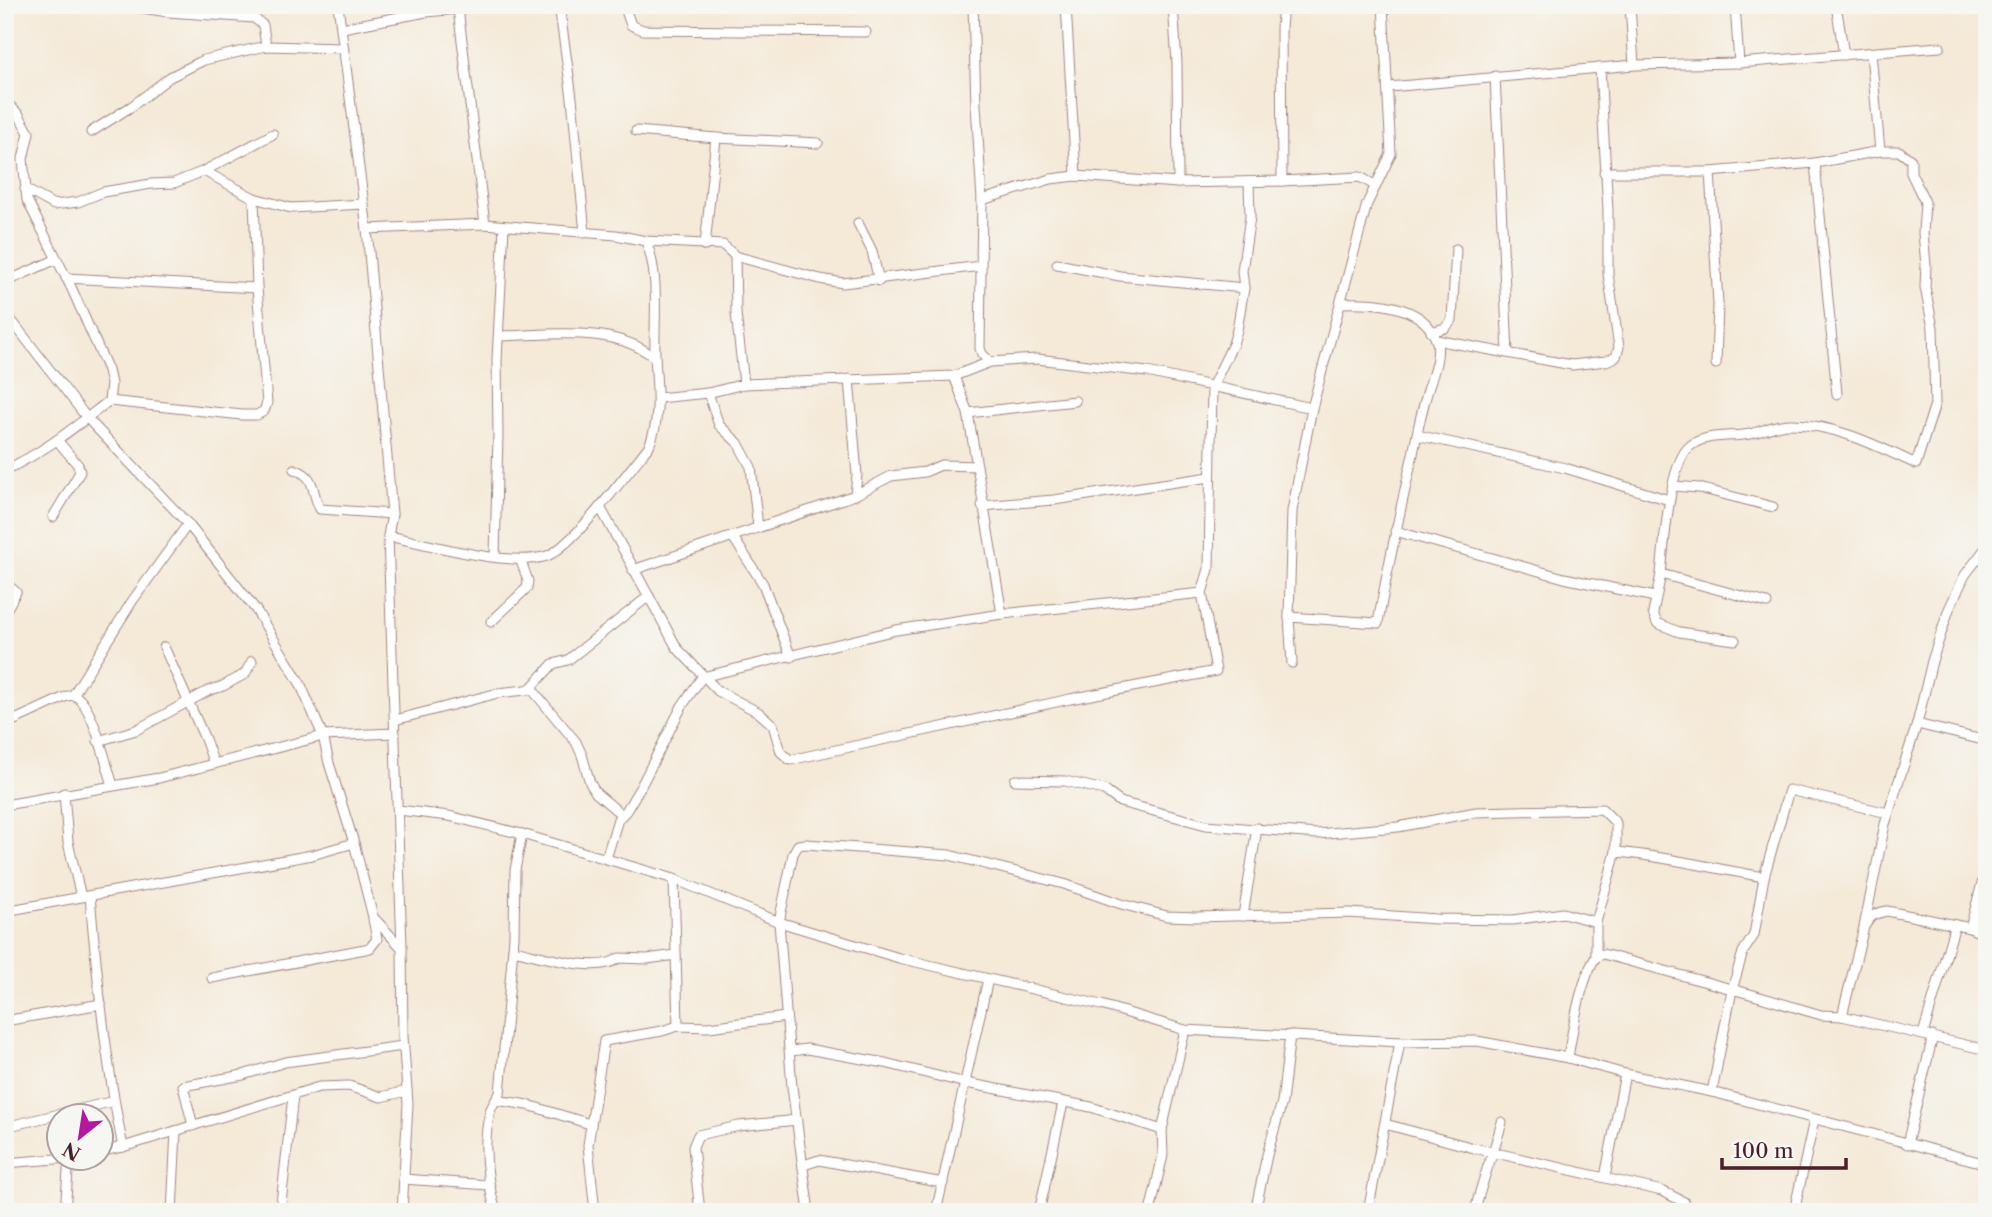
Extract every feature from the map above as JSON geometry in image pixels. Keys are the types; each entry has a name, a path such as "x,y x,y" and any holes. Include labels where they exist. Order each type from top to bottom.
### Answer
{"street":[{"path":"124,5 168,12 254,18 263,25 266,46"},
{"path":"338,5 367,229 392,514 388,536 403,1046 407,1091 402,1212"},
{"path":"559,5 572,99 585,233"},
{"path":"624,5 631,25 643,30 866,32"},
{"path":"973,5 982,200 980,348 986,364"},
{"path":"1066,5 1076,176"},
{"path":"1173,5 1177,63 1178,183"},
{"path":"1282,181 1283,5"},
{"path":"1292,663 1289,617 1292,511 1312,408 1367,204 1391,154 1383,5"},
{"path":"1630,5 1633,65"},
{"path":"1735,5 1739,63"},
{"path":"1836,5 1844,55"},
{"path":"342,28 459,7 485,224"},
{"path":"91,132 132,106 170,76 204,60 266,46 343,48"},
{"path":"1389,87 1633,65 1739,63 1940,47"},
{"path":"1871,53 1880,151"},
{"path":"1434,336 1572,365 1616,357 1619,352 1608,274 1608,210 1600,68"},
{"path":"1495,76 1508,353"},
{"path":"5,101 19,115 29,133 23,159 27,200 108,370 111,384 109,401"},
{"path":"636,131 818,143"},
{"path":"25,189 54,205 59,205 78,202 103,192 174,183 204,171 273,134"},
{"path":"705,246 716,138"},
{"path":"1604,172 1710,172 1815,163 1880,151 1899,151 1911,160 1911,173 1926,202 1923,233 1926,287 1933,328 1935,404 1916,464 1863,439 1806,425 1787,424 1746,435 1697,442 1684,453 1669,500 1661,574 1653,613 1657,623 1679,632 1735,640"},
{"path":"1815,163 1837,394"},
{"path":"204,171 254,198 291,208 364,204"},
{"path":"1710,172 1718,303 1716,364"},
{"path":"982,200 1051,179 1076,176 1178,183 1360,177 1377,187"},
{"path":"600,507 677,648 718,691 758,712 774,725 780,752 790,760 1070,699 1216,671 1202,593 1209,569 1212,387 1233,344 1244,288 1242,271 1250,218 1249,182"},
{"path":"5,470 22,463 58,440 109,401 242,415 257,415 264,411 267,403 257,288 254,198"},
{"path":"858,223 872,251 879,281"},
{"path":"367,229 485,224 616,235 646,241 723,245 735,256 843,283 879,281 981,266"},
{"path":"495,557 504,226"},
{"path":"388,536 521,561 548,555 561,548 600,507 649,446 653,434 658,398 654,265 646,241"},
{"path":"1434,336 1452,320 1456,249"},
{"path":"735,256 736,313 744,384"},
{"path":"5,282 57,259"},
{"path":"1056,264 1120,276 1244,288"},
{"path":"66,278 257,288"},
{"path":"1289,617 1378,623 1395,531 1436,357 1434,336 1409,313 1376,302 1341,303"},
{"path":"5,313 87,418 188,524 256,610 300,683 323,736 354,843 377,939 370,948 212,978"},
{"path":"499,335 582,334 625,341 643,348 655,358"},
{"path":"658,398 708,393 744,384 954,376 986,364 1037,359 1147,372 1312,408"},
{"path":"954,376 968,413 1002,614"},
{"path":"849,379 857,475 855,495"},
{"path":"708,393 719,425 738,443 751,467 758,527"},
{"path":"968,413 1075,401"},
{"path":"1417,435 1565,468 1669,500"},
{"path":"53,516 80,472 78,465 58,440"},
{"path":"633,570 855,495 891,476 925,471 941,465 977,466"},
{"path":"293,469 307,473 320,509 392,514"},
{"path":"982,506 1054,500 1210,477"},
{"path":"1673,486 1699,488 1773,507"},
{"path":"6,724 73,695 133,600 188,524"},
{"path":"1395,531 1564,578 1655,597"},
{"path":"733,537 763,584 791,657"},
{"path":"1842,1016 1888,813 1917,724 1932,661 1949,609 1965,575 1985,549"},
{"path":"491,622 527,588 528,581 521,561"},
{"path":"1661,574 1767,603"},
{"path":"5,583 16,592 5,612"},
{"path":"606,859 618,819 641,786 682,706 702,677 896,630 1002,614 1202,593"},
{"path":"395,720 498,693 531,688 553,664 568,660 649,596"},
{"path":"164,646 214,764"},
{"path":"98,741 136,730 245,674 253,661"},
{"path":"531,688 576,742 596,793 622,815"},
{"path":"73,695 89,713 113,785"},
{"path":"1917,724 1987,741"},
{"path":"5,805 159,778 323,736 395,733"},
{"path":"1015,780 1065,781 1104,790 1120,802 1206,825 1317,834 1398,827 1476,812 1602,809 1616,823 1616,852 1597,922 1596,957 1577,1012 1568,1058"},
{"path":"1712,1092 1732,990 1743,953 1754,935 1765,877 1789,790 1888,813"},
{"path":"64,793 68,842 85,897 123,1147"},
{"path":"398,810 449,816 522,834 674,879 779,922 899,958 1101,1005 1185,1030 1400,1042 1477,1041 1568,1058 1625,1074 1712,1092 1987,1164"},
{"path":"1243,916 1256,828"},
{"path":"496,1212 489,1185 487,1152 490,1111 500,1093 513,950 515,870 522,834"},
{"path":"5,911 312,855 354,843"},
{"path":"809,1212 792,1087 779,922 795,849 806,844 949,855 1064,884 1121,904 1167,916 1349,912 1436,919 1513,920 1563,913 1597,922"},
{"path":"1616,852 1658,855 1718,870 1765,877"},
{"path":"1970,928 1987,865"},
{"path":"674,879 678,1026"},
{"path":"1864,927 1869,918 1887,911 1970,928 1987,936"},
{"path":"373,917 402,948"},
{"path":"1923,1034 1955,925"},
{"path":"513,950 599,965 612,964 618,958 647,959 676,954"},
{"path":"1596,957 1603,954 1821,1015 1842,1016 1987,1050"},
{"path":"936,1212 988,979"},
{"path":"5,1021 101,1004"},
{"path":"595,1212 588,1159 590,1124 604,1041 678,1026 709,1027 786,1017"},
{"path":"1150,1212 1163,1155 1162,1129 1185,1030"},
{"path":"1255,1212 1282,1102 1290,1035"},
{"path":"1907,1144 1933,1037"},
{"path":"1368,1212 1400,1042"},
{"path":"193,1126 183,1086 243,1075 285,1062 403,1046"},
{"path":"791,1051 807,1049 885,1063 966,1083 1091,1107 1162,1129"},
{"path":"1605,1177 1625,1074"},
{"path":"116,1148 319,1087 349,1086 381,1097 407,1091"},
{"path":"280,1212 293,1096"},
{"path":"496,1100 528,1105 590,1124"},
{"path":"5,1127 114,1101"},
{"path":"1039,1212 1063,1103"},
{"path":"700,1212 693,1147 698,1135 739,1126 797,1120"},
{"path":"1794,1212 1814,1120"},
{"path":"1475,1212 1479,1191 1502,1122"},
{"path":"1385,1124 1668,1193 1684,1202 1686,1212"},
{"path":"172,1212 176,1131"},
{"path":"5,1163 46,1159"},
{"path":"804,1165 818,1160 943,1183"},
{"path":"65,1212 68,1172"},
{"path":"403,1179 489,1185"}]}
